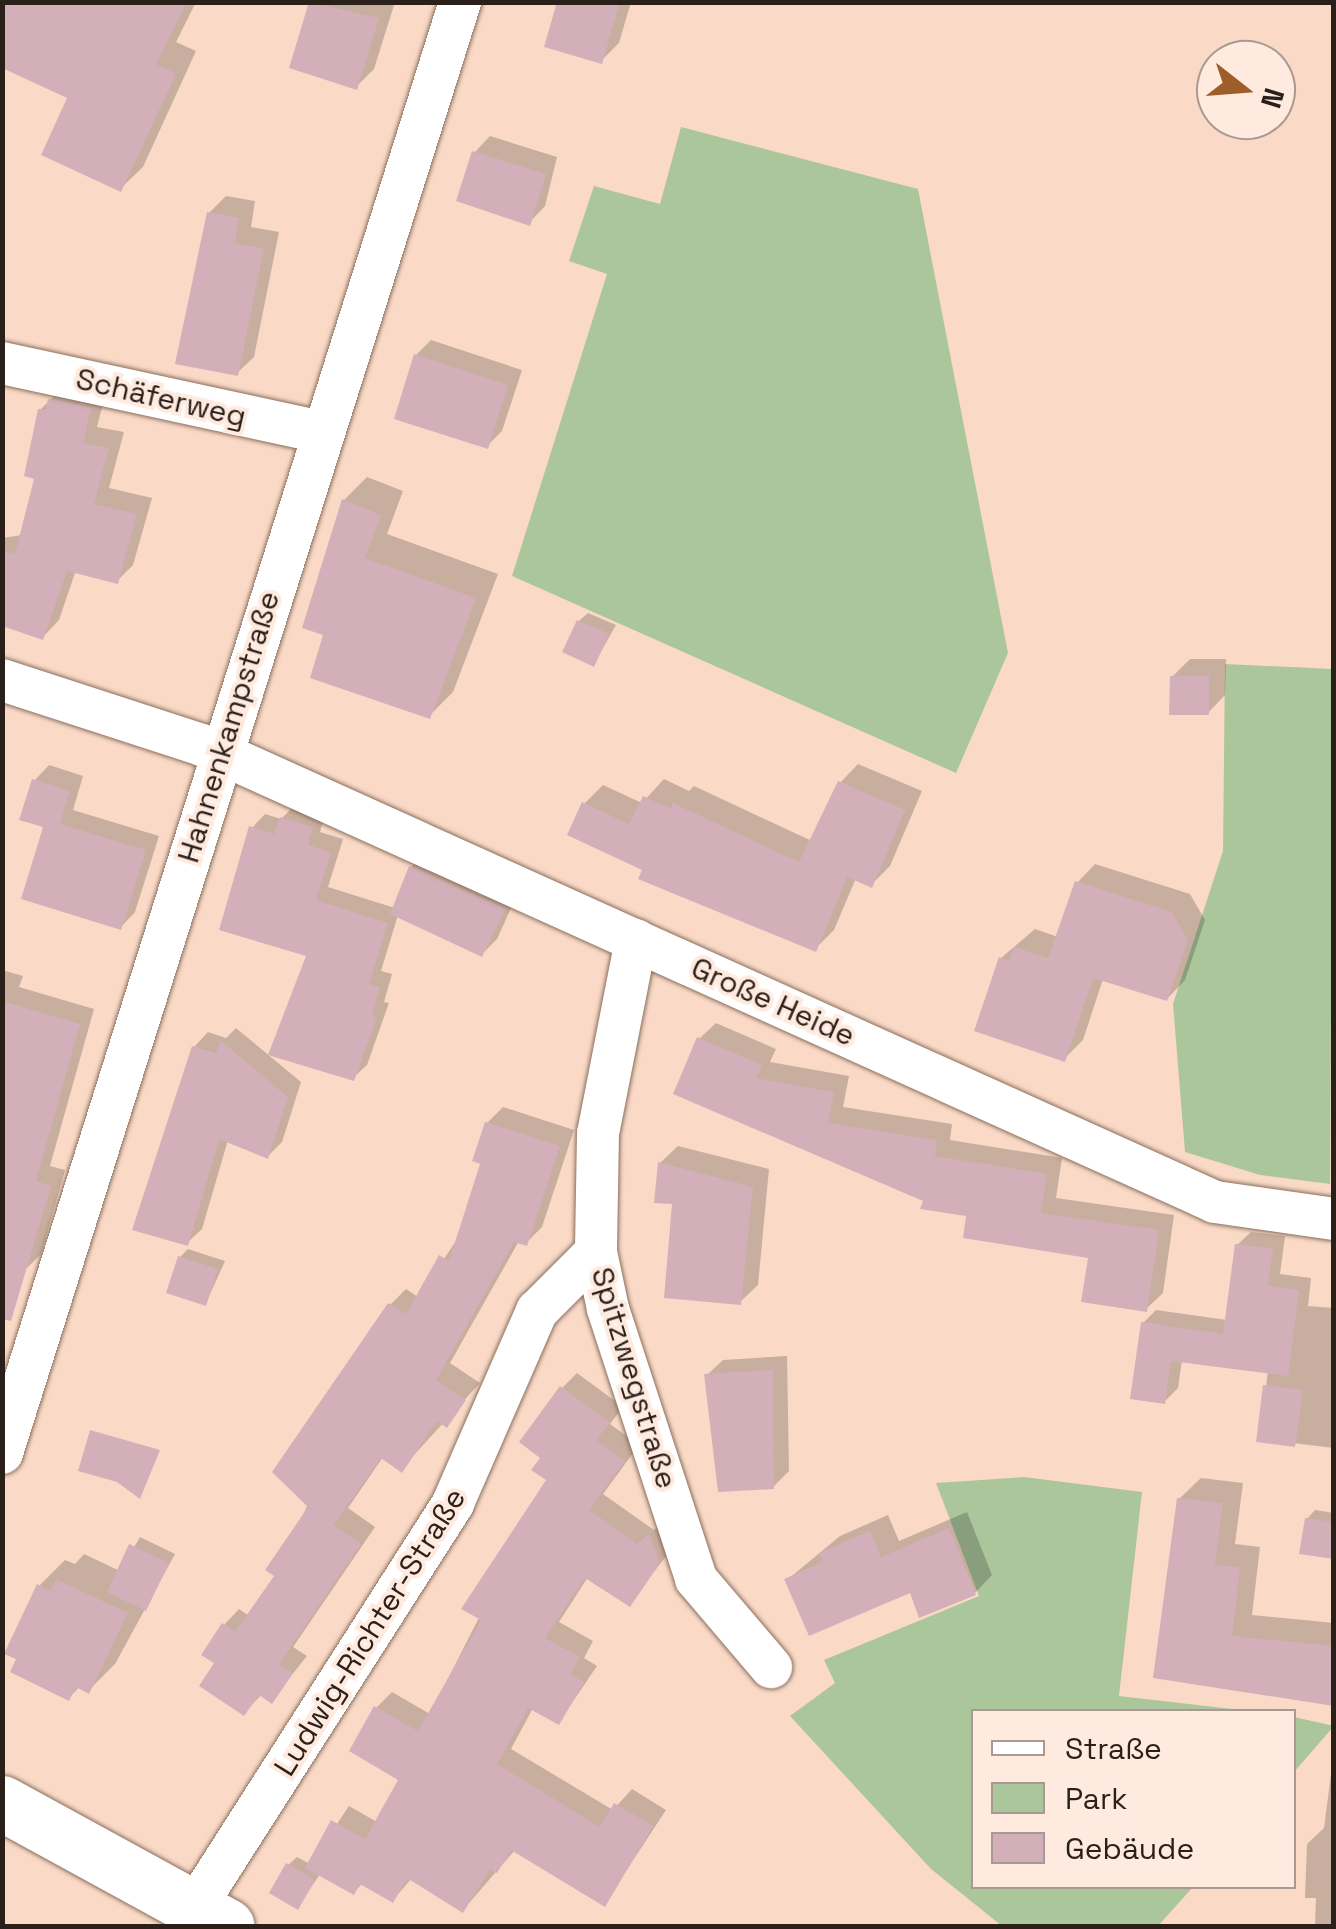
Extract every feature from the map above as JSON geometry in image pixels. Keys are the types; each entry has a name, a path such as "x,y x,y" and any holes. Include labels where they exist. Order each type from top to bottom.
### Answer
{"street":[{"name":"Hahnenkampstraße","path":"2,1453 320,432 460,2"},
{"name":"Schäferweg","path":"2,363 320,432"},
{"name":"Große Heide","path":"2,680 221,754 1215,1202 1334,1218"},
{"name":"Spitzwegstraße","path":"636,940 598,1133 596,1252 608,1309 696,1579 771,1667"},
{"name":"Ludwig-Richter-Straße","path":"211,1917 453,1504 537,1311 596,1252"},
{"path":"2,1802 211,1917"}],"green space":[{"path":"681,127 918,189 1008,653 956,773 512,576 607,274 569,261 594,186 660,204"},
{"path":"1225,664 1333,669 1330,1184 1260,1175 1185,1152 1173,1004 1223,851"},
{"path":"1024,1477 1142,1492 1119,1696 1233,1709 971,1709 971,1889 1191,1889 1158,1926 1002,1926 931,1869 790,1716 835,1683 824,1660 979,1596 936,1483"},
{"path":"1296,1717 1334,1726 1296,1770"}],"building":[{"path":"2,2 187,2 156,64 176,74 121,192 41,155 67,98 2,68"},
{"path":"309,2 379,18 357,90 289,68"},
{"path":"557,2 620,2 602,64 544,47"},
{"path":"472,151 546,174 530,226 456,201"},
{"path":"207,212 239,218 235,243 264,249 238,376 175,364"},
{"path":"414,354 508,385 488,449 394,419"},
{"path":"48,399 91,408 83,443 109,448 94,504 137,514 118,584 67,571 43,640 2,626 2,550 15,554 34,479 24,476 38,409 46,410"},
{"path":"342,499 381,515 365,558 476,598 430,719 310,678 323,635 302,628"},
{"path":"577,620 609,634 594,667 562,652"},
{"path":"1170,676 1209,676 1209,715 1169,715"},
{"path":"32,779 70,791 60,824 146,850 121,930 21,899 43,827 19,820"},
{"path":"838,781 905,810 872,888 847,877 816,952 638,879 642,870 567,835 582,802 629,824 643,796 671,809 673,803 799,862"},
{"path":"280,817 313,827 308,845 331,852 316,900 388,923 369,984 380,987 372,1015 377,1017 354,1081 268,1055 306,956 219,930 249,826 274,834"},
{"path":"409,866 505,909 482,957 390,914"},
{"path":"1075,881 1172,912 1188,940 1167,1001 1093,978 1065,1062 974,1031 999,957 1009,961 1014,947 1048,958"},
{"path":"2,1001 80,1024 36,1181 51,1186 11,1321 2,1319"},
{"path":"697,1037 762,1065 756,1078 834,1092 828,1123 937,1140 935,1156 1047,1174 1041,1213 1159,1230 1147,1312 1081,1302 1088,1258 963,1238 966,1216 920,1209 923,1201 673,1094"},
{"path":"220,1040 288,1097 268,1159 219,1139 188,1246 132,1230 192,1046 216,1053"},
{"path":"485,1122 560,1146 527,1246 514,1242 436,1380 466,1400 447,1428 437,1421 402,1473 381,1458 334,1525 361,1544 279,1664 293,1673 272,1704 259,1695 244,1716 199,1686 214,1663 201,1655 222,1623 235,1632 274,1576 265,1570 308,1507 272,1472 388,1303 406,1314 439,1255 449,1261 480,1164 472,1161"},
{"path":"658,1162 753,1187 741,1305 664,1298 672,1204 654,1203"},
{"path":"1235,1244 1273,1249 1268,1286 1299,1290 1288,1376 1171,1361 1165,1404 1130,1399 1141,1322 1223,1334"},
{"path":"178,1256 218,1269 206,1306 166,1293"},
{"path":"773,1370 774,1489 718,1492 704,1374"},
{"path":"1263,1385 1303,1390 1295,1447 1256,1442"},
{"path":"560,1386 610,1423 596,1440 625,1461 589,1510 637,1544 649,1534 660,1563 630,1607 585,1578 545,1638 580,1657 570,1674 584,1682 559,1725 528,1708 497,1764 600,1827 614,1803 653,1826 605,1907 511,1850 497,1873 490,1869 463,1913 407,1878 393,1903 360,1884 354,1895 305,1868 331,1820 365,1839 398,1780 349,1751 374,1706 418,1731 481,1620 461,1609 546,1480 531,1470 540,1458 519,1442"},
{"path":"90,1430 160,1450 140,1499 117,1482 78,1471"},
{"path":"1177,1498 1223,1503 1215,1565 1240,1567 1232,1636 1334,1646 1334,1706 1153,1678"},
{"path":"1305,1518 1334,1522 1334,1559 1299,1554"},
{"path":"949,1528 976,1595 919,1618 910,1593 809,1636 784,1579 823,1562 819,1553 870,1531 881,1557"},
{"path":"129,1544 169,1563 146,1611 107,1592"},
{"path":"56,1579 128,1613 89,1694 76,1687 69,1701 10,1672 16,1659 4,1654 37,1584 50,1591"},
{"path":"286,1863 315,1880 298,1910 269,1893"}]}
